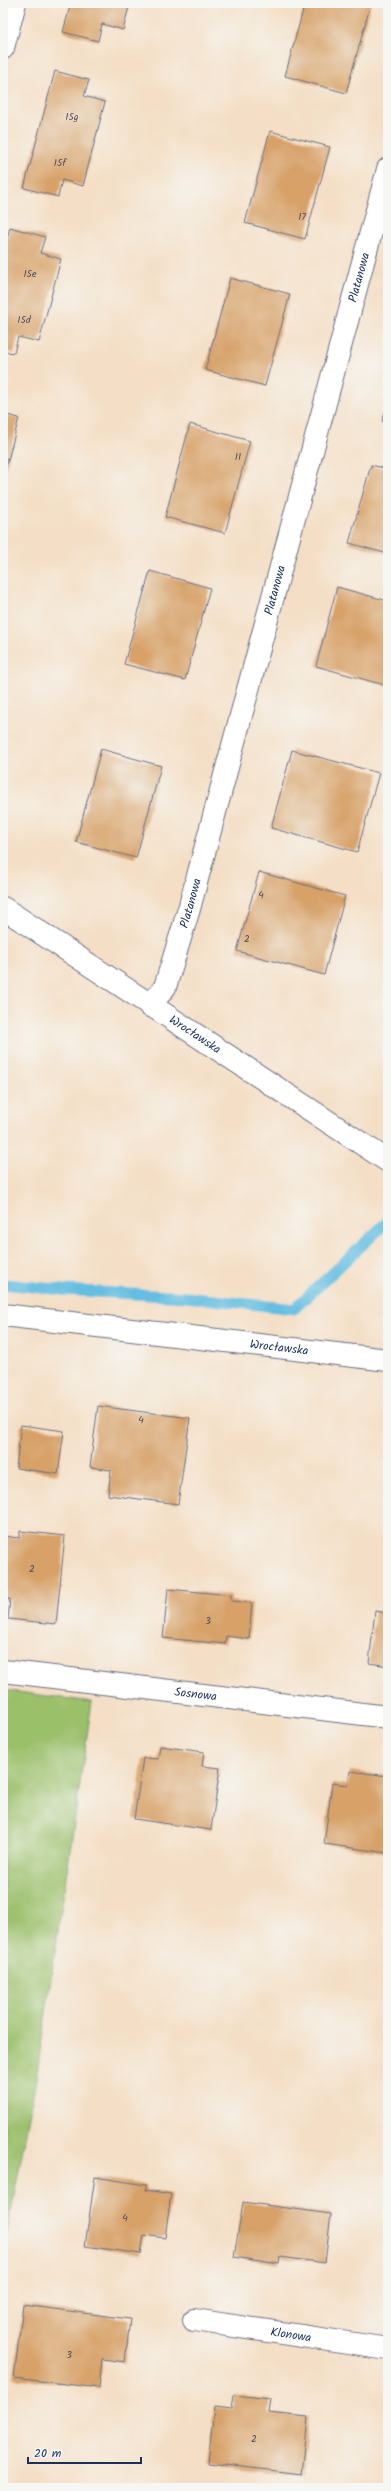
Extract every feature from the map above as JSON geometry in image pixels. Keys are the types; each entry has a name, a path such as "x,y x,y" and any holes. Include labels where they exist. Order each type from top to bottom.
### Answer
{"street":[{"path":"3,48 15,3"},
{"name":"Platanowa","path":"150,1006 165,987 189,909 388,170"},
{"name":"Wrocławska","path":"3,908 388,1161"},
{"name":"Wrocławska","path":"3,1314 388,1360"},
{"name":"Sosnowa","path":"3,1671 388,1717"},
{"name":"Klonowa","path":"194,2320 388,2349"}],"green space":[{"path":"3,1690 92,1702 36,2079 3,2255"}],"building":[{"path":"71,3 130,3 123,30 102,24 98,41 63,32"},
{"path":"305,3 371,3 346,93 285,76"},
{"path":"55,71 89,80 84,96 105,102 83,186 62,180 58,197 24,188"},
{"path":"270,131 330,147 305,239 245,223"},
{"path":"10,227 45,237 40,253 61,259 39,342 18,337 14,353 3,351 3,255"},
{"path":"230,278 290,294 265,386 205,370"},
{"path":"388,403 388,423 382,421"},
{"path":"3,414 19,418 8,460 3,458"},
{"path":"190,424 250,441 225,533 165,517"},
{"path":"3,459 8,460 3,476"},
{"path":"371,465 388,469 388,554 349,543"},
{"path":"150,571 210,588 185,680 124,664"},
{"path":"337,587 388,601 388,686 316,666"},
{"path":"101,749 161,766 136,858 76,842"},
{"path":"292,750 379,773 357,852 271,828"},
{"path":"259,872 345,896 324,975 237,951"},
{"path":"98,1406 190,1418 178,1504 108,1495 111,1470 90,1467"},
{"path":"21,1425 64,1431 58,1474 16,1468"},
{"path":"20,1531 65,1536 56,1624 8,1619 10,1599 3,1599 3,1536 20,1538"},
{"path":"168,1589 231,1595 231,1601 252,1603 249,1639 226,1636 225,1644 163,1638"},
{"path":"375,1611 388,1613 388,1666 369,1663"},
{"path":"160,1746 204,1752 202,1766 220,1768 211,1830 134,1819 143,1758 158,1759"},
{"path":"350,1771 388,1776 388,1853 324,1844 332,1783 348,1785"},
{"path":"95,2177 146,2185 146,2190 171,2194 165,2238 144,2235 141,2254 85,2246"},
{"path":"243,2202 331,2214 325,2263 280,2257 279,2264 234,2257"},
{"path":"23,2305 130,2319 125,2362 102,2359 99,2388 14,2378"},
{"path":"234,2395 270,2399 268,2413 308,2417 302,2474 208,2463 214,2407 232,2409"}],"waterway":[{"path":"3,1284 63,1290 186,1297 294,1309 388,1221"}]}
